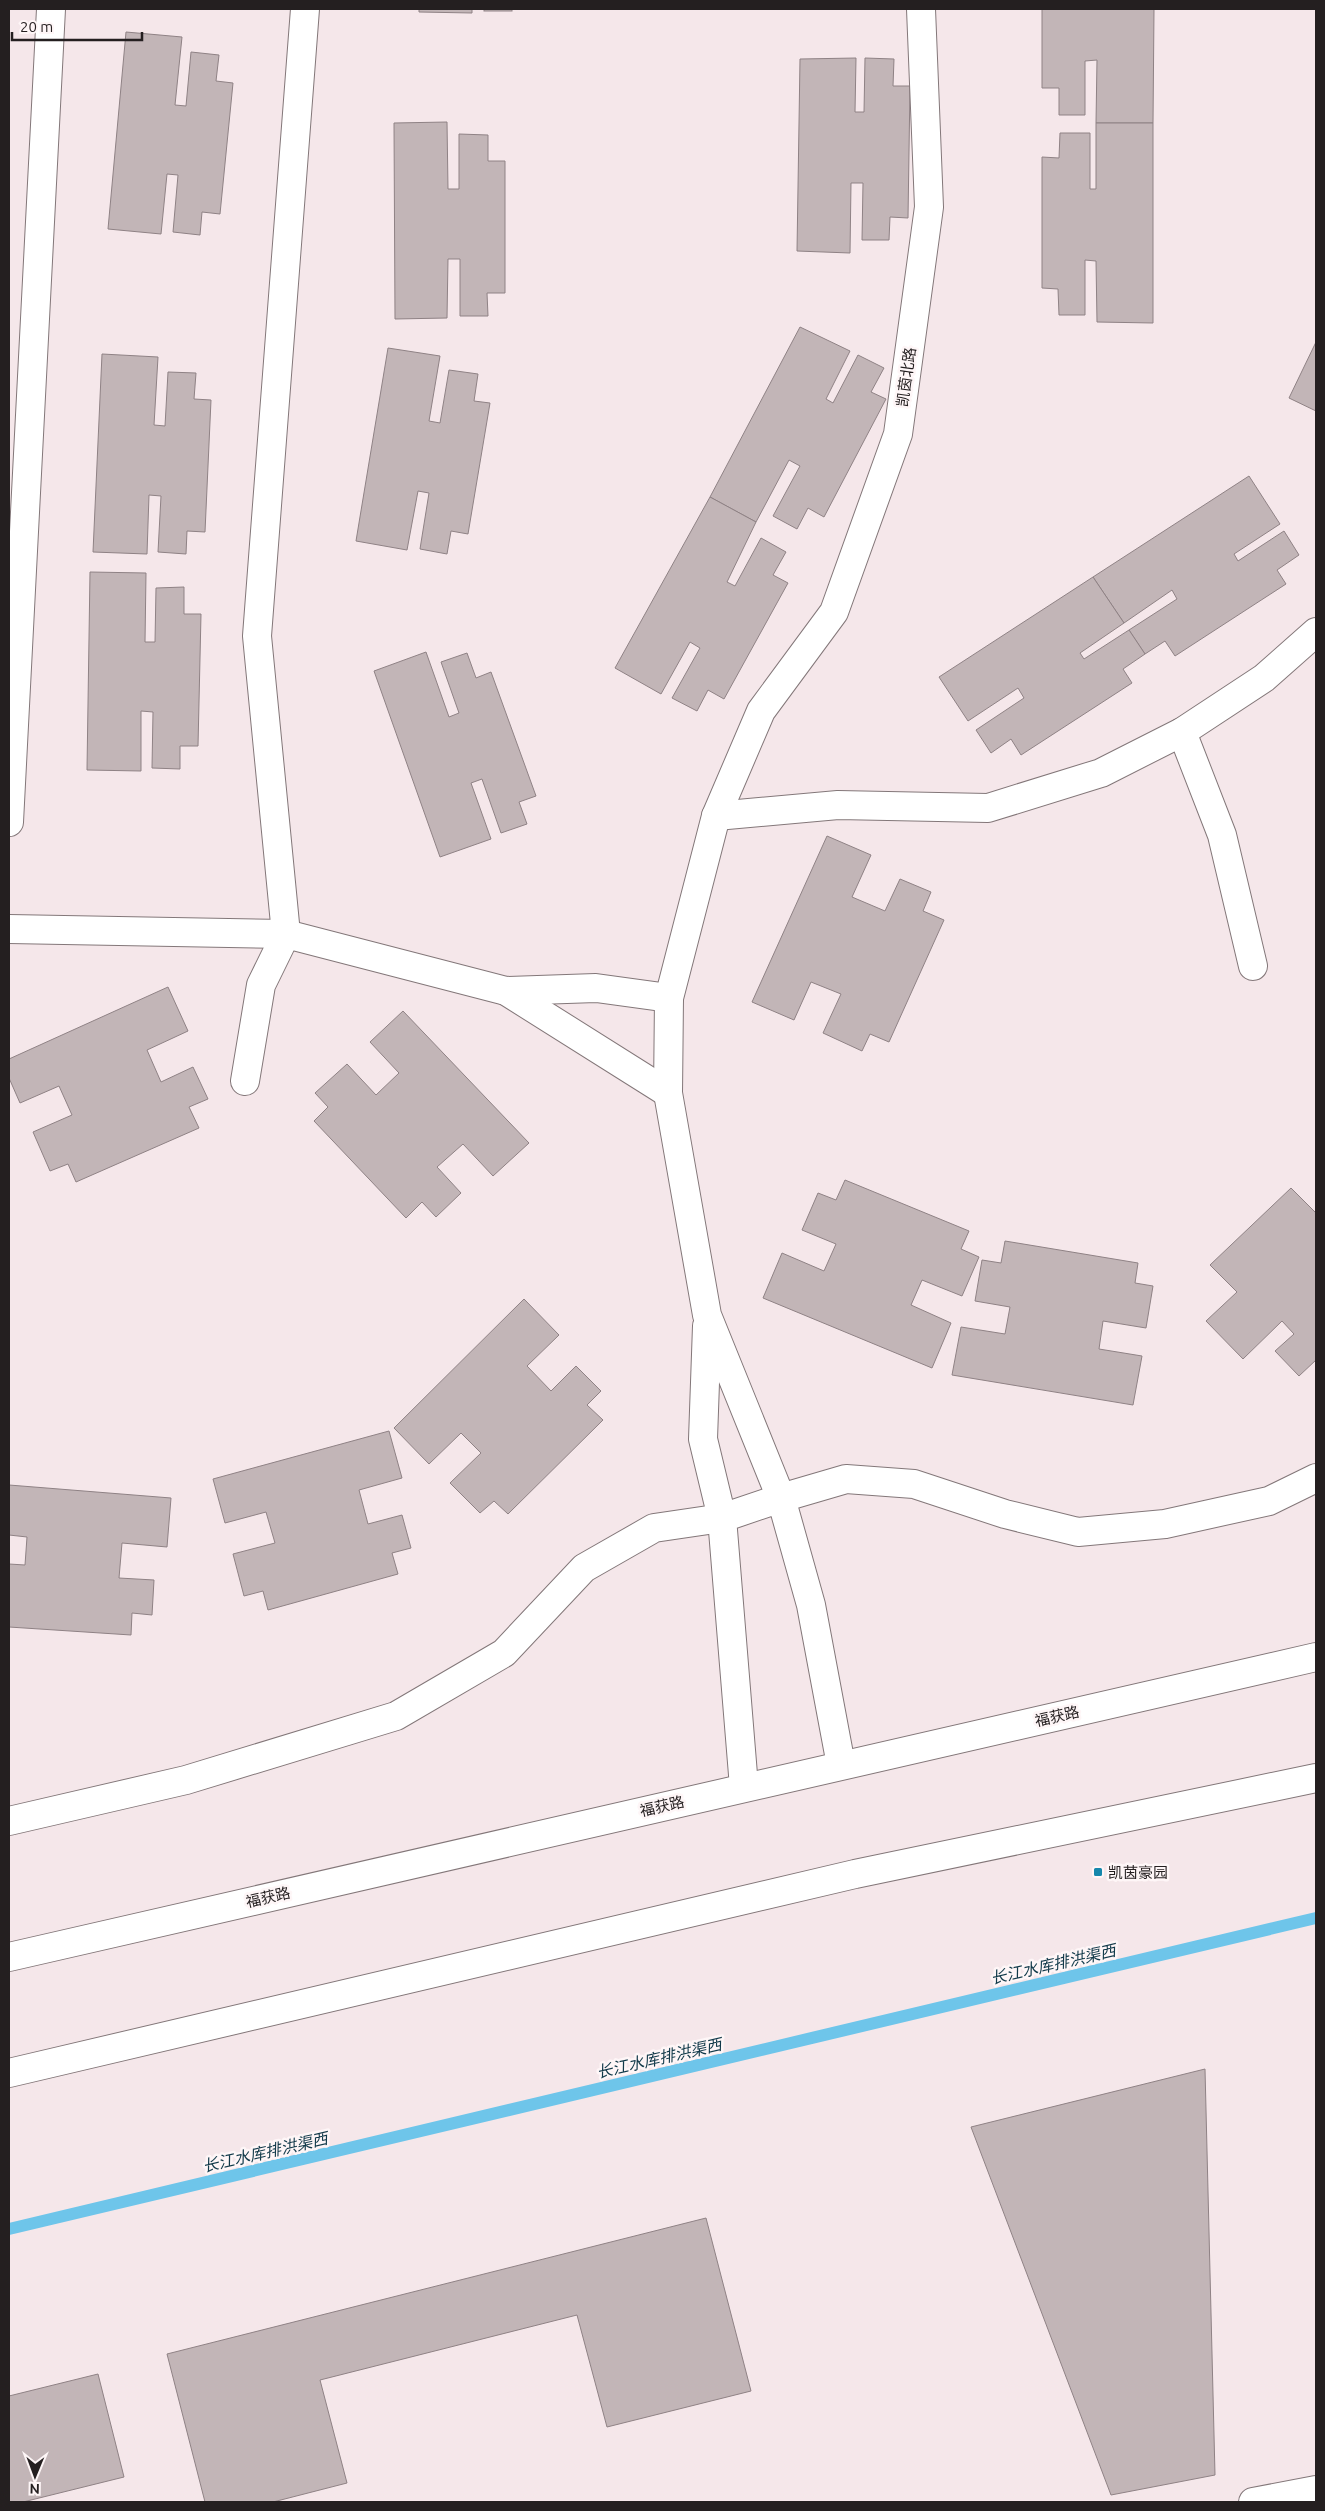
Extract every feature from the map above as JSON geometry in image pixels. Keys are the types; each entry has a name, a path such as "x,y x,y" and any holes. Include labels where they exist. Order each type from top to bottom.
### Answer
{"street":[{"path":"9,822 51,9"},
{"path":"245,1081 261,985 286,934 256,636 305,9"},
{"name":"凯茵北路","path":"707,1315 668,1093 669,998 716,816 760,711 834,612 898,434 929,207 921,9"},
{"path":"716,816 838,805 988,808 1101,774 1182,732 1264,678 1316,632"},
{"path":"1182,732 1222,835 1253,966"},
{"path":"9,930 286,934 506,992 668,1093"},
{"path":"506,992 596,988 669,998"},
{"path":"707,1315 781,1498 811,1606 841,1765"},
{"path":"707,1315 703,1439 722,1518 744,1787"},
{"path":"9,1821 186,1780 396,1716 504,1653 584,1568 654,1528 722,1518 846,1479 914,1484 1005,1514 1078,1532 1165,1524 1269,1501 1316,1478"},
{"name":"福获路","path":"9,1956 1316,1657"},
{"path":"9,2073 855,1874 1316,1778"},
{"path":"1253,2502 1316,2490"}],"building":[{"path":"419,9 472,9 472,13 419,12"},
{"path":"484,9 512,9 512,11 484,11"},
{"path":"1042,9 1154,9 1153,123 1096,123 1097,60 1085,61 1085,115 1059,115 1059,88 1042,88"},
{"path":"126,32 182,37 175,105 186,106 191,52 219,55 216,81 233,83 220,214 202,212 200,235 173,232 178,175 167,174 161,234 108,229"},
{"path":"856,58 855,112 864,112 865,58 894,59 893,86 910,86 908,218 890,217 889,240 862,240 863,183 851,183 850,253 797,251 800,59"},
{"path":"447,122 448,189 459,189 459,134 488,135 488,161 505,161 505,293 487,293 488,316 460,316 460,259 448,259 447,318 395,319 394,123"},
{"path":"1096,123 1153,123 1153,323 1097,322 1096,261 1085,260 1085,315 1059,315 1058,289 1042,288 1042,157 1059,158 1060,133 1090,133 1090,189 1096,189"},
{"path":"800,327 850,351 826,399 833,403 858,355 884,368 871,392 886,399 824,517 808,508 797,529 773,516 800,466 789,460 756,522 710,497"},
{"path":"1316,342 1316,411 1289,398"},
{"path":"388,348 440,356 429,421 440,423 449,370 478,374 474,401 490,403 468,534 451,531 447,554 420,549 429,493 418,491 407,550 356,541"},
{"path":"102,354 158,357 154,425 165,426 168,372 196,373 194,399 211,400 205,532 187,531 186,554 158,552 161,496 149,495 147,554 93,552"},
{"path":"1249,476 1280,524 1234,554 1238,561 1284,531 1299,555 1277,570 1286,584 1175,656 1165,641 1145,654 1129,630 1177,599 1172,590 1124,623 1093,577"},
{"path":"710,497 756,522 727,582 735,586 761,538 786,552 773,575 788,583 724,699 708,690 697,711 672,698 700,648 690,642 661,694 615,668"},
{"path":"90,572 146,573 145,642 155,642 156,588 184,587 184,614 201,614 198,746 180,746 180,769 152,768 153,712 141,711 141,771 87,770"},
{"path":"1093,577 1124,623 1080,653 1084,659 1129,630 1145,654 1123,669 1132,683 1021,755 1011,739 991,753 976,730 1024,698 1018,688 968,721 939,677"},
{"path":"426,652 449,717 459,713 441,662 467,653 476,678 491,672 536,796 519,802 527,824 501,833 482,779 471,783 491,839 440,857 374,671"},
{"path":"827,836 871,855 852,897 885,911 900,879 931,892 923,911 944,920 889,1042 870,1034 862,1051 823,1033 841,994 811,982 794,1020 752,1002"},
{"path":"168,987 188,1031 147,1050 161,1082 193,1067 208,1099 189,1107 199,1128 76,1182 68,1164 50,1171 33,1132 72,1115 59,1086 20,1103 9,1078 9,1059"},
{"path":"403,1011 529,1143 493,1176 463,1144 437,1167 461,1193 436,1217 422,1202 406,1218 314,1121 328,1107 315,1093 347,1064 376,1095 399,1073 370,1042"},
{"path":"845,1180 969,1231 961,1249 979,1257 962,1296 922,1280 911,1305 951,1323 932,1368 763,1298 782,1253 824,1271 836,1244 802,1230 818,1193 836,1200"},
{"path":"1291,1188 1316,1213 1316,1360 1299,1376 1275,1351 1294,1334 1282,1321 1243,1359 1206,1321 1237,1292 1210,1265"},
{"path":"1005,1241 1138,1263 1135,1283 1153,1286 1146,1328 1103,1321 1099,1349 1142,1356 1133,1405 952,1375 961,1327 1005,1334 1010,1307 975,1301 982,1260 1001,1263"},
{"path":"524,1299 559,1335 527,1366 551,1391 576,1366 601,1391 587,1405 603,1420 508,1514 494,1501 480,1513 450,1483 481,1453 461,1433 429,1464 394,1428"},
{"path":"389,1431 402,1478 359,1490 368,1524 402,1515 411,1548 392,1553 398,1574 268,1610 263,1591 244,1596 233,1554 275,1543 266,1512 225,1523 213,1479"},
{"path":"9,1485 171,1498 167,1547 122,1543 119,1578 154,1580 152,1615 132,1613 131,1635 9,1627 9,1564 25,1565 27,1537 9,1535"},
{"path":"1205,2069 1215,2475 1111,2495 971,2127"},
{"path":"706,2218 751,2391 607,2427 577,2315 320,2380 347,2483 273,2502 205,2502 167,2354"},
{"path":"98,2374 124,2477 23,2502 9,2502 9,2396"}],"waterway":[{"name":"长江水库排洪渠西","path":"9,2229 1316,1918"}],"place":[{"name":"凯茵豪园","path":"1098,1872"}]}
